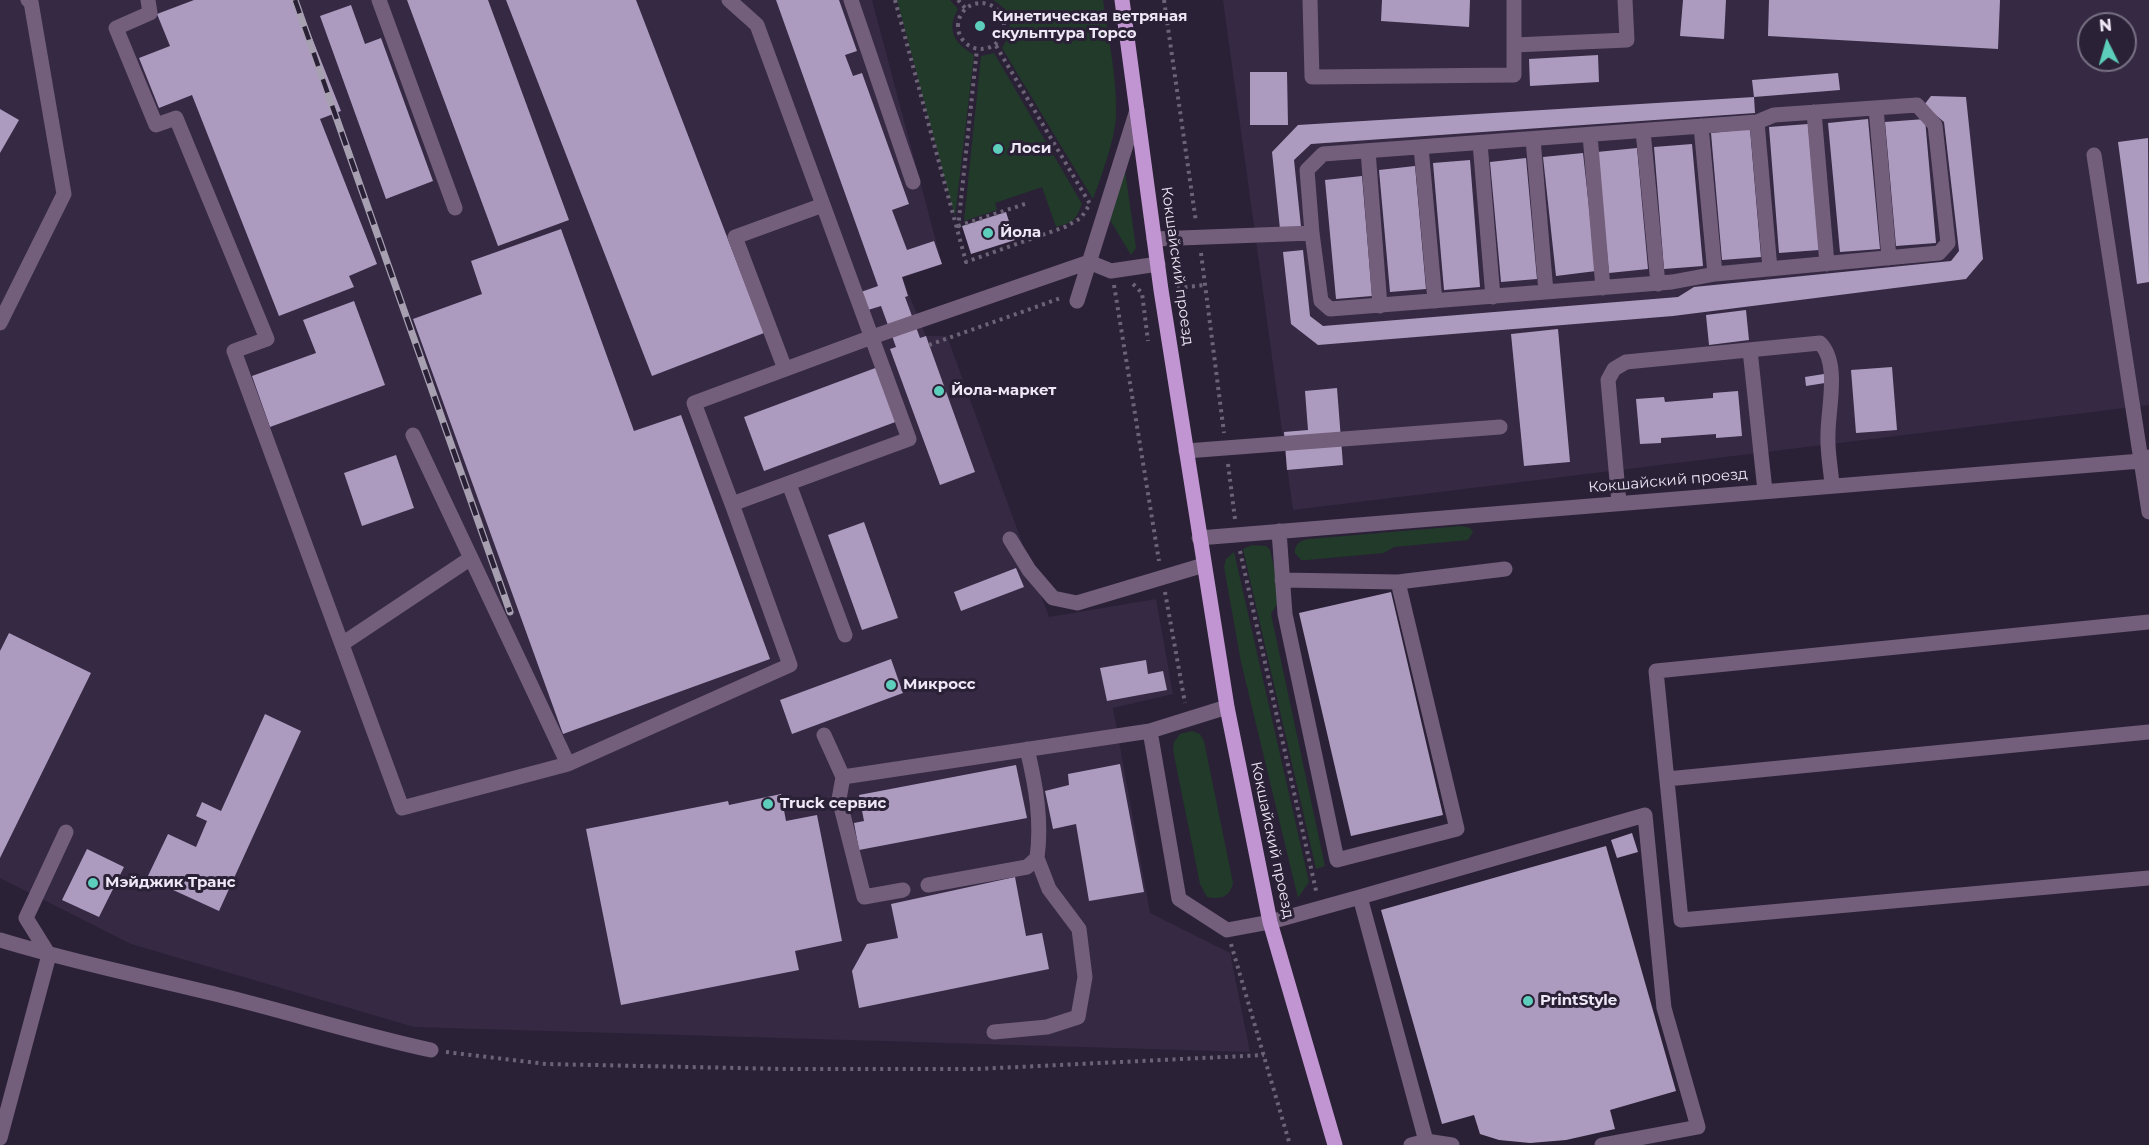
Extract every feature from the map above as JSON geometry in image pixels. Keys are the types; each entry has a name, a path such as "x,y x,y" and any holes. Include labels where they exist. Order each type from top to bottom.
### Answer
{"main road":[{"name":"Кокшайский проезд","path":"1122,0 1154,239 1227,707 1270,922 1335,1145"}],"street":[{"path":"0,323 64,194 31,2 28,0"},
{"path":"148,0 150,13 116,28 156,125 176,118 267,339 234,351 402,808 568,764 790,665 694,403 872,337 1089,262 1111,271 1158,264"},
{"path":"379,0 455,207"},
{"path":"729,0 757,25 909,439 732,504"},
{"path":"851,0 913,182"},
{"path":"1310,0 1312,77 1514,75 1514,0"},
{"path":"1514,45 1627,40 1625,0"},
{"path":"1917,105 1935,125 1948,243 1939,254 1715,274 1658,284 1380,306 1330,309 1321,301 1307,170 1323,154 1757,122 1774,115 1876,108 1917,105"},
{"path":"1876,108 1889,258"},
{"path":"1079,296 1137,110"},
{"path":"1814,112 1827,264"},
{"path":"1757,122 1770,269"},
{"path":"1701,126 1715,274"},
{"path":"1643,131 1658,284"},
{"path":"1590,135 1603,288"},
{"path":"1533,139 1546,292"},
{"path":"1480,143 1493,297"},
{"path":"1421,147 1435,301"},
{"path":"1368,151 1380,306"},
{"path":"2094,155 2145,459 2149,512"},
{"path":"786,369 735,237 823,205"},
{"path":"1154,239 1312,233"},
{"path":"1619,503 1608,380 1614,369 1626,362 1820,343 1826,350 1830,369 1831,396 1828,435 1832,486"},
{"path":"1750,350 1765,491"},
{"path":"1186,451 1500,427"},
{"path":"413,435 568,764"},
{"name":"Кокшайский проезд","path":"1199,537 2145,459"},
{"path":"789,484 845,634"},
{"path":"1278,531 1285,614 1337,860 1457,829 1398,582"},
{"path":"1010,539 1029,570 1053,598 1077,603 1204,565"},
{"path":"342,644 471,558"},
{"path":"1282,580 1398,582 1505,569"},
{"path":"2149,622 1656,671 1681,920 2149,878"},
{"path":"843,777 1150,731 1227,707"},
{"path":"1150,731 1179,899 1227,930 1270,922 1644,815 1664,1008 1698,1127 1602,1145"},
{"path":"1666,779 2149,732"},
{"path":"824,735 843,777 839,799 864,897 903,890"},
{"path":"994,1032 1047,1027 1078,1017 1085,977 1079,929 1049,890 1037,858 1040,837 1037,790 1027,749"},
{"path":"0,1138 49,955 26,918 66,832"},
{"path":"927,885 1027,867 1037,858"},
{"path":"1360,897 1419,1143 1452,1145"},
{"path":"0,940 49,955 166,982 431,1050"}],"path":[{"path":"895,0 966,262 1065,227 1081,218 1090,204 995,44"},
{"path":"958,0 966,8"},
{"path":"976,3 986,3 999,12 1004,23 1002,34 995,44 978,49 963,41 957,28 958,19 966,8 976,3"},
{"path":"957,232 978,49"},
{"path":"958,226 1025,204"},
{"path":"1127,278 1142,293 1148,341"},
{"path":"1120,281 1113,284 1188,719"},
{"path":"1177,288 1205,285"},
{"path":"929,345 1079,296"},
{"path":"1227,930 1290,1145"},
{"path":"431,1050 546,1064 796,1069 977,1069 1264,1055"}],"shaded area":[{"path":"0,0 872,0 942,264 902,278 926,336 947,336 1049,617 1156,599 1173,694 1113,708 1150,913 1230,953 1250,1052 414,1027 131,944 0,878"},
{"path":"1223,0 2149,0 2149,405 1293,510"}],"green space":[{"path":"897,0 950,0 958,9 953,23 954,35 961,46 974,55 955,217"},
{"path":"993,0 1103,0 1114,71 1116,114 1111,145 1093,199 1002,48 1010,28 1010,21 1005,10"},
{"path":"994,53 1082,204 1073,220 1067,224 1056,227 1042,187 995,203 997,210 964,221 981,56"},
{"path":"1124,163 1136,248 1131,255 1110,220"},
{"path":"1462,526 1470,528 1473,532 1468,540 1394,547 1384,553 1307,560 1301,560 1295,553 1299,543 1309,539"},
{"path":"1252,545 1266,546 1270,550 1281,598 1271,614 1325,866 1316,869 1243,549"},
{"path":"1234,552 1309,882 1298,898 1241,662 1224,567 1226,559"},
{"path":"1192,731 1200,734 1204,741 1233,883 1230,892 1220,898 1207,897 1200,884 1173,750 1174,742 1180,734"}],"building":[{"path":"194,0 297,0 341,111 320,119 377,264 349,276 354,287 279,316 192,95 159,108 139,58 170,46 157,14"},
{"path":"407,0 488,0 569,220 498,246"},
{"path":"506,0 636,0 764,333 652,376"},
{"path":"776,0 839,0 857,51 845,55 853,76 862,73 909,204 892,210 907,250 934,241 942,264 902,277 908,296 905,297 920,338 926,336 975,472 940,485 890,349 896,347 881,306 868,310 861,292 878,286"},
{"path":"1382,0 1470,0 1469,27 1381,21"},
{"path":"1683,0 1726,0 1724,39 1680,36"},
{"path":"1769,0 2000,0 1998,49 1768,36"},
{"path":"351,5 365,44 381,38 433,181 386,199 320,16"},
{"path":"1598,55 1599,82 1530,86 1529,59"},
{"path":"1250,72 1287,72 1288,125 1250,125"},
{"path":"1838,73 1840,90 1754,97 1752,80"},
{"path":"1931,96 1966,97 1983,259 1966,279 1673,316 1318,345 1291,324 1283,252 1303,250 1310,316 1323,326 1678,297 1694,287 1951,261 1959,251 1944,122 1924,105"},
{"path":"1754,97 1755,113 1311,144 1294,160 1301,227 1280,229 1272,152 1298,125"},
{"path":"0,109 19,120 0,153"},
{"path":"1868,119 1880,249 1840,252 1828,123"},
{"path":"1925,119 1936,243 1896,246 1885,122"},
{"path":"1808,124 1819,250 1779,253 1769,127"},
{"path":"1750,129 1761,257 1722,260 1711,133"},
{"path":"2148,138 2149,282 2137,284 2118,142"},
{"path":"1692,144 1703,266 1664,269 1654,147"},
{"path":"1637,148 1648,269 1609,273 1597,152"},
{"path":"1583,153 1596,271 1556,276 1543,157"},
{"path":"1526,158 1537,279 1501,282 1490,162"},
{"path":"1470,160 1480,287 1444,290 1433,163"},
{"path":"1415,166 1426,289 1390,292 1379,170"},
{"path":"1362,176 1372,296 1336,299 1325,180"},
{"name":"Йола","path":"1006,212 1015,240 971,254 962,226"},
{"path":"561,229 634,431 681,415 770,659 563,734 413,319 482,294 471,261"},
{"path":"354,301 385,385 270,427 252,376 316,353 303,320"},
{"path":"1746,310 1749,340 1709,345 1706,315"},
{"path":"1558,329 1570,462 1524,466 1511,334"},
{"path":"878,367 898,421 764,471 744,417"},
{"path":"1892,367 1897,430 1856,433 1851,370"},
{"path":"1824,374 1825,383 1806,386 1805,377"},
{"path":"1337,388 1343,465 1287,470 1284,432 1308,430 1305,391"},
{"path":"1738,391 1742,436 1716,438 1716,434 1661,438 1661,443 1640,444 1636,399 1664,397 1665,402 1713,398 1713,393"},
{"path":"396,455 414,508 362,526 344,473"},
{"path":"864,522 898,618 862,630 828,535"},
{"path":"1016,568 1024,587 961,611 954,592"},
{"path":"1391,592 1443,815 1351,836 1299,613"},
{"path":"9,633 91,673 0,858 0,651"},
{"path":"891,659 903,693 792,734 780,700"},
{"path":"1146,660 1148,674 1163,671 1167,690 1107,701 1100,668"},
{"path":"265,714 301,731 219,911 147,878 168,834 196,847 207,821 196,816 202,802 221,811"},
{"path":"1120,764 1144,892 1089,901 1076,824 1053,829 1045,791 1069,785 1068,774"},
{"path":"1016,765 1027,818 859,850 854,823 864,821 859,795"},
{"path":"781,794 786,821 817,815 842,941 795,951 799,970 621,1005 586,829 728,801 729,805"},
{"path":"1632,833 1638,852 1617,858 1611,840"},
{"name":"PrintStyle","path":"1606,846 1676,1091 1610,1110 1615,1129 1566,1140 1530,1143 1499,1140 1480,1134 1474,1115 1442,1124 1381,910"},
{"name":"Мэйджик Транс","path":"87,849 124,867 99,917 62,900"},
{"path":"1015,877 1026,936 1042,933 1049,969 859,1008 852,971 867,944 898,938 891,904"}],"railway":[{"path":"295,0 510,612"}],"place":[{"name":"Кинетическая ветряная скульптура Торсо","path":"980,26"},
{"name":"Лоси","path":"998,149"},
{"name":"Йола","path":"988,233"},
{"name":"Йола-маркет","path":"939,391"},
{"name":"Микросс","path":"891,685"},
{"name":"Truck сервис","path":"768,804"},
{"name":"Мэйджик Транс","path":"93,883"},
{"name":"PrintStyle","path":"1528,1001"}]}
